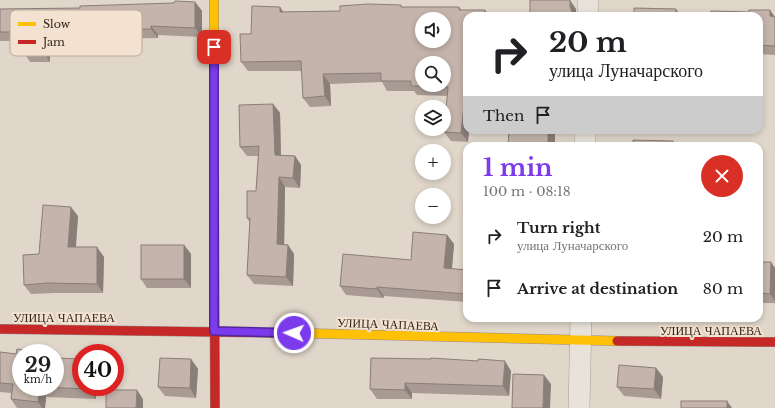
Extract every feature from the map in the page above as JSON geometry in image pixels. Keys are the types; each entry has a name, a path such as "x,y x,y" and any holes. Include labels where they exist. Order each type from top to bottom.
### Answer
{"street":[{"path":"214,0 214,331 216,408"},
{"path":"588,0 588,12"},
{"path":"579,408 581,322"},
{"name":"УЛИЦА ЧАПАЕВА","path":"0,329 214,331 580,341 775,342"}],"building":[{"path":"530,0 570,0 570,7 572,12 530,12"},
{"path":"175,1 195,2 195,28 151,26 151,29 142,29 142,10 10,10 10,32 0,32 0,9 80,8 80,6 174,3"},
{"path":"368,4 401,5 401,7 459,7 459,10 485,10 485,12 463,12 463,114 461,133 451,132 451,100 447,100 448,92 451,92 451,56 415,56 415,86 411,86 411,81 381,81 381,73 323,74 325,96 303,98 301,61 241,62 240,34 251,34 252,6 280,7 280,12 340,11 340,6"},
{"path":"634,8 676,9 676,12 634,12"},
{"path":"749,10 770,10 770,16 775,17 775,46 763,45 763,12 749,12"},
{"path":"711,11 749,12 711,12"},
{"path":"273,104 275,155 295,156 293,178 279,177 277,244 288,245 286,277 247,275 250,218 247,218 247,191 256,191 259,146 240,147 239,105"},
{"path":"509,134 548,134 548,142 508,142"},
{"path":"633,140 673,141 673,142 633,142"},
{"path":"43,205 71,207 68,247 97,247 97,284 47,283 24,285 23,255 39,254"},
{"path":"413,232 447,235 444,268 463,270 463,294 377,287 377,289 340,286 343,254 411,260"},
{"path":"141,245 184,245 184,279 141,279"},
{"path":"763,262 771,262 770,294 763,293"},
{"path":"0,352 12,354 12,384 0,383"},
{"path":"64,358 72,359 72,388 64,388"},
{"path":"160,358 191,359 190,388 158,387"},
{"path":"371,358 431,358 478,361 478,359 505,361 503,386 405,383 405,390 370,389"},
{"path":"619,365 656,368 654,389 617,387"},
{"path":"513,374 544,375 543,408 512,408"},
{"path":"124,390 137,390 136,408 106,408 106,396 124,396"},
{"path":"12,392 12,396 39,396 38,402 11,399"},
{"path":"681,401 727,401 727,408 681,408"}],"traffic: slow":[{"path":"214,0 214,168"},
{"path":"295,333 617,341"}],"traffic: jam":[{"path":"214,168 215,408"},
{"path":"0,329 295,333"},
{"path":"617,341 775,342"}],"route":[{"path":"214,47 214,331 294,333"}]}
